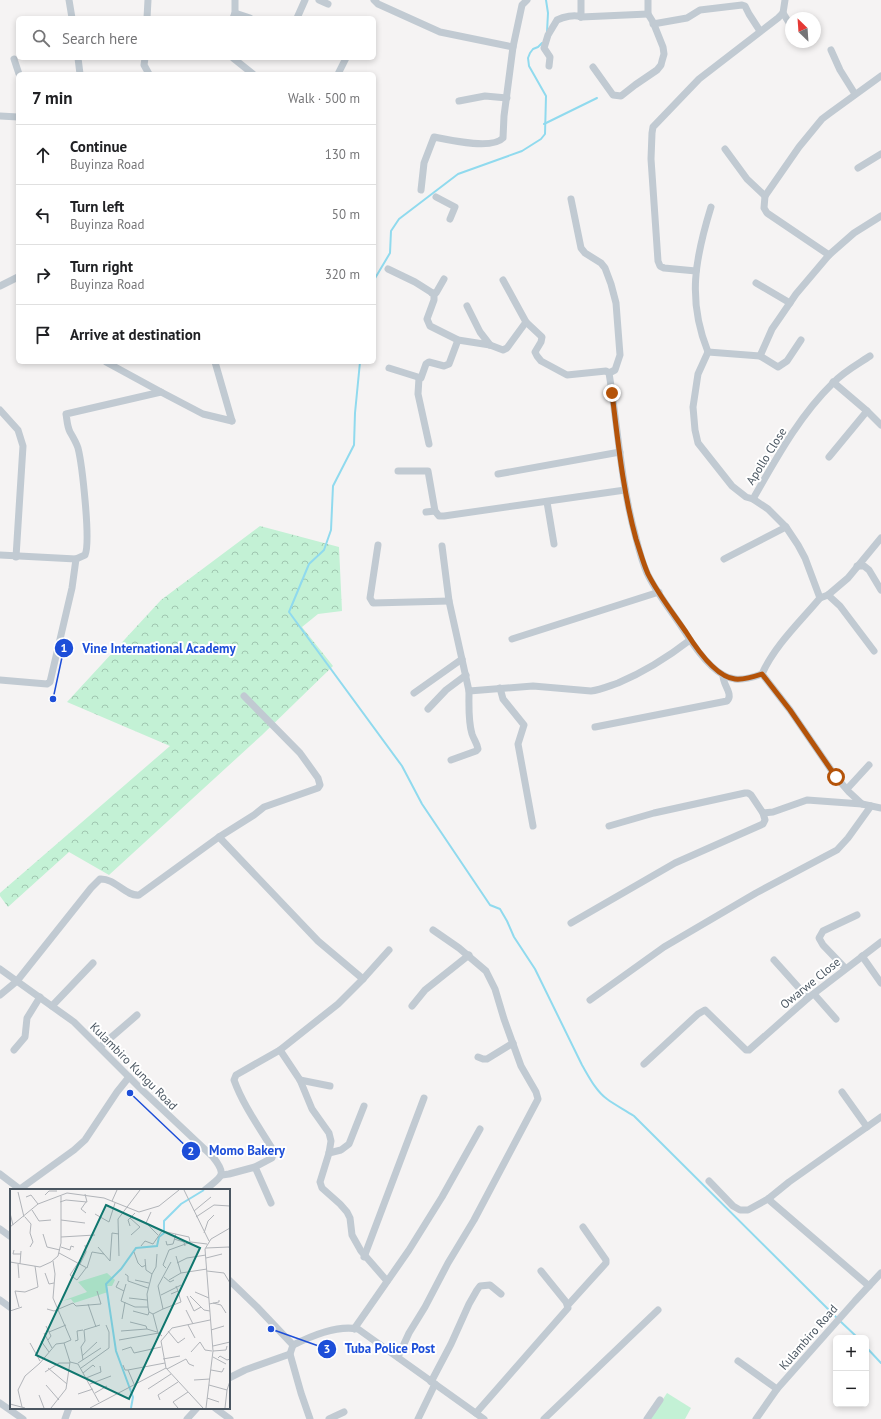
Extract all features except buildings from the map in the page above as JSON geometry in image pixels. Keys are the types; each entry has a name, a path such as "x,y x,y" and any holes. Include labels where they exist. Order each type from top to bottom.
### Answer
{"street":[{"path":"69,0 72,16"},
{"path":"147,16 148,0"},
{"path":"234,16 235,0"},
{"path":"298,16 305,0"},
{"path":"319,0 328,4"},
{"path":"374,0 378,4 440,32 513,47"},
{"path":"421,190 424,164 434,137 464,143 500,141 503,138 513,47 522,5 527,0"},
{"path":"580,0 581,18"},
{"path":"593,67 613,94 621,96 661,65 664,54 663,47 648,14 648,0"},
{"path":"785,0 783,13 785,16"},
{"path":"653,24 687,18 700,10 742,5 745,6 760,31"},
{"path":"696,271 664,268 660,266 658,261 651,159 653,127 699,79 783,13"},
{"path":"549,66 550,59 544,48 555,22 562,17 577,16 581,18 648,14"},
{"path":"831,50 840,70 855,94"},
{"path":"14,59 18,72"},
{"path":"78,60 80,72"},
{"path":"145,60 144,65 148,72"},
{"path":"236,60 250,72"},
{"path":"339,72 345,60"},
{"path":"829,255 767,213 764,208 765,196 799,147 822,120 881,76"},
{"path":"459,101 478,96 507,98"},
{"path":"0,116 16,117"},
{"path":"725,148 751,183 765,196"},
{"path":"858,168 881,154"},
{"path":"436,197 456,207 450,219"},
{"path":"503,280 526,322 542,337 541,342 535,352 541,361 564,374 569,375 606,371 609,373 615,370 620,355 616,303 605,268 583,250 580,245 571,199"},
{"path":"711,207 700,244 696,271 696,313 700,333 708,352 700,368 693,407 697,437 700,446 732,486 746,497 753,499"},
{"path":"760,356 772,329 790,303 829,255 854,233 881,216"},
{"path":"388,269 415,282 432,293 435,298 428,318 428,324 434,329 458,340 490,345 501,350 505,349 526,322"},
{"path":"0,286 16,278"},
{"path":"432,293 436,293 444,279"},
{"path":"756,283 790,303"},
{"path":"467,306 480,332 490,345"},
{"path":"429,444 418,394 419,378 422,377 428,362 444,366 449,364 458,340"},
{"path":"708,352 760,356 778,367 787,361 801,340"},
{"name":"Apollo Close","path":"820,598 805,558 786,527 768,509 753,499 793,433 813,404 834,382 870,356"},
{"path":"110,364 203,414 232,421 216,364"},
{"path":"389,368 419,378"},
{"path":"609,373 632,524 645,566 659,592 690,640 705,658 723,675 736,679 752,678 762,674 775,649 820,598 828,595 848,578 881,538"},
{"path":"834,382 881,425"},
{"path":"0,555 76,559 84,556 86,549 84,494 78,449 69,430 66,414 161,392"},
{"path":"0,410 18,430 23,446 16,557"},
{"path":"829,457 867,411"},
{"path":"0,419 9,421"},
{"path":"498,474 620,452"},
{"path":"398,471 428,471 435,511 439,516 449,516 626,490"},
{"path":"547,502 554,544"},
{"path":"426,512 435,511"},
{"path":"724,559 786,527"},
{"path":"378,545 370,598 373,603 449,601"},
{"path":"442,546 449,601 469,691 472,734 477,743 478,749 451,760"},
{"path":"0,680 47,684 50,682 72,588 76,559"},
{"path":"857,566 864,566 869,570 881,590"},
{"path":"512,639 659,592"},
{"path":"828,595 840,606 874,651"},
{"path":"469,691 521,686 544,686 596,691 643,671 668,657 690,640"},
{"path":"414,693 462,659"},
{"path":"762,674 790,710 836,777 862,804"},
{"path":"428,709 446,690 466,675"},
{"path":"595,727 726,701 729,699 730,695 723,681 723,675"},
{"path":"457,682 467,683"},
{"path":"500,688 503,699 524,725 518,744 533,826"},
{"path":"0,995 17,980 97,881 102,879 113,882 132,894 139,895 218,837 254,815 264,807 318,788 320,785 318,778 300,753 244,696"},
{"path":"847,789 869,765"},
{"path":"571,923 680,860 763,824 765,820 763,813 751,795 744,793 654,813 608,826"},
{"path":"763,813 773,812 804,800 862,804 881,808"},
{"path":"590,1000 664,947 756,893 837,850 848,838 871,806"},
{"path":"218,837 318,941 363,979"},
{"path":"845,968 823,945 819,938 823,931 857,915"},
{"path":"398,1357 409,1333 477,1213 538,1099 536,1092 521,1066 492,980 486,971 469,955 433,930"},
{"name":"Owarwe Close","path":"644,1064 704,1010 707,1011 746,1050 750,1050 811,996 845,968 881,942"},
{"path":"206,1189 222,1175 255,1167 272,1158 273,1150 241,1098 234,1080 236,1074 280,1050 338,1004 389,950"},
{"path":"412,1006 425,990 469,955"},
{"path":"862,956 881,983"},
{"path":"774,960 836,1019"},
{"path":"52,1006 93,963"},
{"name":"Kulambiro Kungu Road","path":"0,969 74,1022 129,1078 213,1157 222,1169 222,1175"},
{"path":"14,1050 25,1037 26,1018 40,997"},
{"path":"100,1047 137,1015"},
{"path":"478,1057 487,1059 513,1043"},
{"path":"280,1050 300,1080 312,1109 329,1133 329,1153 320,1179 321,1185 324,1191 347,1212 350,1218 352,1235 364,1257 387,1281"},
{"path":"22,1189 85,1140 117,1092 129,1078"},
{"path":"300,1080 330,1086"},
{"path":"842,1092 867,1127"},
{"path":"364,1257 424,1098"},
{"path":"329,1153 341,1150 349,1144 364,1106"},
{"path":"709,1182 733,1206 740,1210 748,1210 768,1199 789,1182 881,1117"},
{"path":"354,1329 409,1250 442,1197 480,1129"},
{"path":"255,1167 270,1203"},
{"path":"0,1174 20,1189"},
{"path":"768,1199 869,1286"},
{"path":"476,1413 565,1311 568,1305 606,1263 606,1260 583,1227"},
{"path":"0,1229 10,1236"},
{"path":"541,1271 568,1305"},
{"name":"Kulambiro Road","path":"756,1419 777,1389 881,1273"},
{"path":"230,1281 293,1345"},
{"path":"418,1419 433,1383 477,1290 480,1286 490,1285 501,1294"},
{"path":"0,1300 10,1307"},
{"path":"544,1419 658,1310"},
{"path":"293,1345 327,1332 344,1328 364,1332 484,1419"},
{"path":"293,1345 290,1354 310,1419"},
{"path":"230,1378 245,1370 290,1354"},
{"path":"738,1361 777,1389"},
{"path":"647,1419 660,1400"},
{"path":"0,1403 23,1419"},
{"path":"65,1419 69,1409"},
{"path":"187,1419 196,1409"},
{"path":"216,1409 230,1419"},
{"path":"329,1419 344,1412"}],"green space":[{"path":"260,526 339,547 342,611 318,614 302,627 333,666 262,735 109,875 69,852 8,907 0,896 0,893 170,746 67,702 161,600"},
{"path":"667,1393 691,1408 685,1419 650,1419"}],"waterway":[{"path":"546,0 548,13 547,32"},
{"path":"376,277 390,253 391,231 399,219 458,174 522,151 541,139 545,134 546,96 529,66 528,58 533,49 542,43"},
{"path":"544,124 597,98"},
{"path":"360,364 355,413 354,445 333,486 331,530 324,550 309,564 289,612 402,766 422,804 490,905 500,909 514,937 535,969 582,1065 596,1088 607,1099 634,1116 837,1318"},
{"path":"840,1321 855,1335"},
{"path":"869,1350 881,1363"}],"place":[{"name":"Vine International Academy","path":"53,699"},
{"name":"Momo Bakery","path":"130,1093"},
{"name":"Tuba Police Post","path":"271,1329"}],"route":[{"path":"612,393 632,524 651,580 690,640 717,670 723,675 736,679 752,678 762,674 790,710 836,777"}]}
